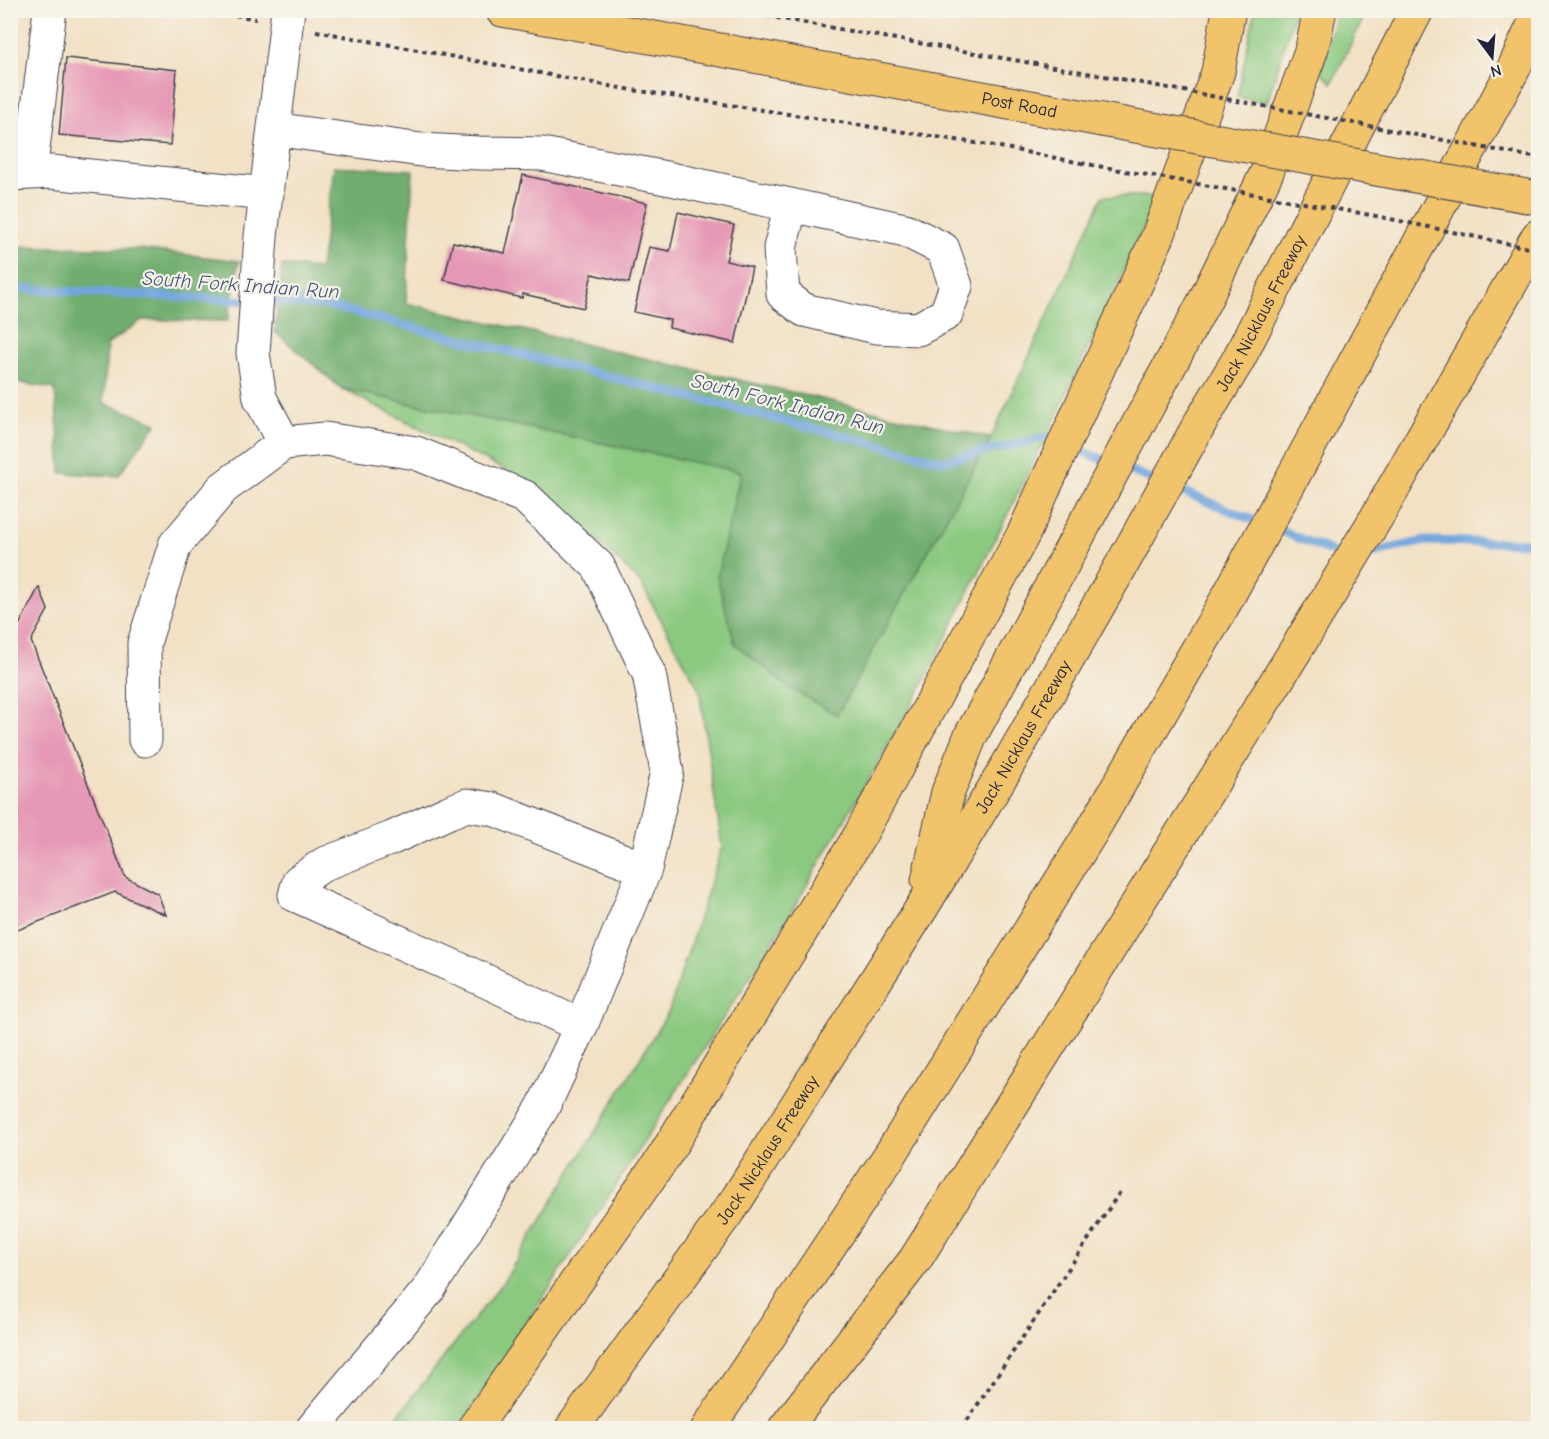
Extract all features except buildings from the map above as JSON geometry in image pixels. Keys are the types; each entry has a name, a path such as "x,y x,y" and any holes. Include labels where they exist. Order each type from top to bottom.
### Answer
{"main road":[{"name":"Post Road","path":"502,10 1539,198"},
{"path":"474,1428 663,1158 860,836 1023,535 1158,236 1218,72 1229,10"},
{"path":"921,909 948,792 971,735 1205,300 1267,172 1312,48 1320,10"},
{"name":"Jack Nicklaus Freeway","path":"572,1428 737,1199 921,909 1002,775 1200,423 1243,351 1418,10"},
{"path":"708,1428 890,1155 1092,831 1224,604 1513,70 1539,15"},
{"path":"785,1428 915,1260 1378,515 1539,236"}],"lane":[{"path":"50,10 20,174 51,172 267,194"},
{"path":"284,443 260,398 253,353 261,236 287,18"},
{"path":"274,129 421,150 542,154 671,179 791,205 905,230 943,249 956,286 946,314 918,329 876,327 804,310 783,294 780,248 791,205"},
{"path":"145,740 144,643 175,545 222,488 284,443 325,439 416,453 525,498 598,566 650,674 668,772 645,869 580,1026 543,1107 429,1289 313,1428"},
{"path":"580,1026 295,895 299,881 324,864 392,838 467,805 493,809 645,869"}],"path":[{"path":"209,10 287,18 620,88 995,146 1376,216 1539,250"},
{"path":"732,10 1121,79 1539,158"},
{"path":"962,1428 1120,1192"}],"green space":[{"path":"1255,11 1295,11 1267,103 1237,97"},
{"path":"1336,11 1367,11 1332,83 1321,72"},
{"path":"334,166 413,170 406,303 991,438 837,715 789,688 735,644 717,577 741,472 342,389 275,332 282,265 320,269"},
{"path":"1103,196 1158,196 1056,417 919,692 787,919 470,1411 456,1428 388,1428 504,1281 669,1011 722,847 699,689 640,582 545,490 342,389 741,472 717,577 991,438"},
{"path":"11,246 140,249 239,261 228,321 142,320 107,345 104,403 157,423 118,476 61,473 55,389 11,381"}],"waterway":[{"name":"South Fork Indian Run","path":"10,288 325,305 943,461 1046,437 1346,557"},
{"name":"South Fork Indian Run","path":"1362,555 1426,541 1538,543"}]}
